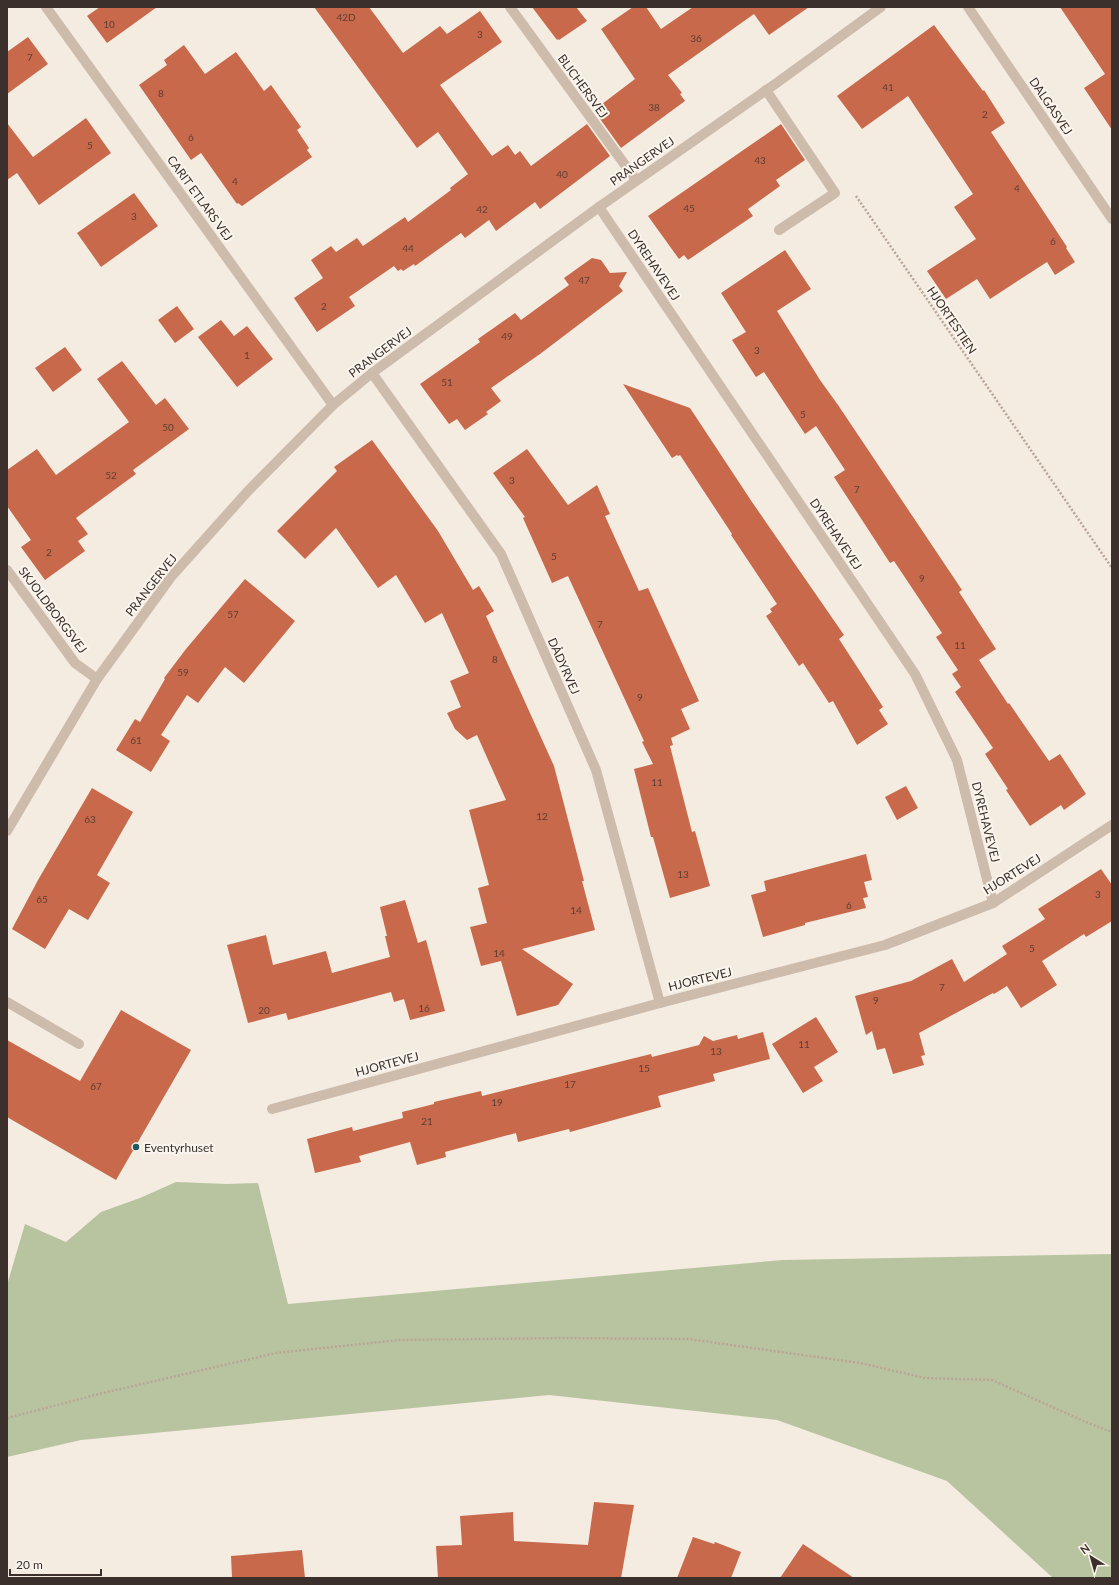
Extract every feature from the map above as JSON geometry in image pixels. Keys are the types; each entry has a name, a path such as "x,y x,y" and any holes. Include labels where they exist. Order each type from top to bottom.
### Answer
{"street":[{"name":"CARIT ETLARS VEJ","path":"46,7 333,405"},
{"name":"BLICHERSVEJ","path":"510,7 636,180"},
{"name":"PRANGERVEJ","path":"7,831 97,679 171,578 248,492 333,405 372,373 636,180 766,90 881,7"},
{"name":"DALGASVEJ","path":"968,7 1112,219"},
{"path":"766,90 835,193 779,230"},
{"name":"DYREHAVEVEJ","path":"599,207 915,674 957,760 993,903"},
{"name":"DÅDYRVEJ","path":"372,373 501,554 596,770 660,1003"},
{"name":"SKJOLDBORGSVEJ","path":"7,570 75,663 97,679"},
{"name":"HJORTEVEJ","path":"272,1109 660,1003 885,945 993,903 1112,825"},
{"path":"7,1002 79,1044"}],"path":[{"name":"HJORTESTIEN","path":"855,194 1112,568"},
{"path":"7,1418 103,1393 276,1353 399,1340 563,1338 680,1339 860,1363 925,1378 992,1380 1088,1423 1112,1432"}],"green space":[{"path":"176,1182 227,1184 258,1183 288,1304 783,1260 1112,1254 1112,1578 1053,1578 947,1481 777,1420 549,1395 81,1440 7,1457 7,1285 25,1224 66,1242 101,1212 140,1198"}],"building":[{"path":"100,7 157,7 107,43 87,16"},
{"path":"314,7 369,7 403,53 440,26 447,34 480,11 502,42 440,85 492,156 508,145 515,155 520,151 531,166 587,124 610,156 540,209 535,202 496,231 489,220 465,238 461,233 415,266 414,264 403,271 401,269 398,271 394,266 349,297 355,306 317,332 294,298 323,278 311,260 331,246 336,252 357,238 363,246 405,217 408,222 451,190 450,188 468,174 438,132 417,148"},
{"path":"532,7 576,7 587,21 557,40"},
{"path":"633,7 646,7 661,29 693,7 809,7 769,35 754,14 668,75 682,93 680,94 685,101 621,148 598,116 606,110 602,104 635,79 601,29"},
{"path":"1060,7 1112,7 1112,130 1084,88 1105,74"},
{"path":"934,25 983,91 984,90 1005,123 991,132 1067,247 1066,248 1075,262 1055,275 1047,262 990,299 977,279 946,299 927,271 976,239 954,207 973,194 908,96 862,129 837,96"},
{"path":"28,37 48,64 7,94 7,52"},
{"path":"184,45 205,74 236,52 264,91 271,85 301,127 297,130 309,148 307,150 312,157 242,206 238,203 237,204 201,153 191,160 139,85 167,65 164,60"},
{"path":"86,118 111,153 39,205 17,173 7,180 7,123 33,157"},
{"path":"781,124 805,160 776,180 780,186 748,209 753,216 688,260 684,255 679,259 648,216"},
{"path":"134,193 158,226 101,267 77,233"},
{"path":"785,250 811,289 777,311 820,380 962,590 959,592 996,649 979,660 1008,704 1009,703 1049,761 1060,754 1086,794 1064,810 1061,805 1030,826 1006,790 1008,789 985,754 993,748 955,692 961,687 952,674 958,670 936,637 942,633 894,561 890,563 834,477 845,470 816,426 805,434 764,372 756,377 732,340 746,332 721,293"},
{"path":"592,258 601,260 610,273 627,272 619,286 623,291 540,354 491,388 501,401 486,412 488,414 465,430 457,419 449,424 420,384 480,342 478,339 515,313 521,320 569,285 564,278"},
{"path":"177,306 194,329 175,343 158,320"},
{"path":"221,320 234,336 247,326 273,359 237,387 198,337"},
{"path":"65,347 82,370 53,392 35,368"},
{"path":"122,361 156,405 165,398 189,429 133,470 136,474 76,518 88,534 78,541 85,551 45,580 21,547 31,540 7,506 7,470 37,449 56,475 129,422 97,379"},
{"path":"623,384 690,408 752,502 844,635 839,639 883,707 879,710 888,724 857,745 833,701 829,703 803,663 799,666 766,616 772,612 770,609 777,604 731,535 732,534 680,455 672,458"},
{"path":"372,440 438,531 473,590 479,586 494,611 486,616 554,766 584,881 582,881 595,930 522,949 573,984 558,1005 517,1016 501,961 481,966 470,927 487,923 478,888 489,885 469,810 506,800 477,735 467,740 455,729 447,713 461,707 450,681 469,673 442,613 425,623 396,575 378,588 336,528 305,559 277,531 337,471 334,467"},
{"path":"527,449 568,505 597,485 610,514 605,516 639,591 648,588 699,701 681,709 690,729 671,738 673,745 670,746 692,832 695,831 710,886 670,898 653,837 651,837 634,769 653,764 642,742 644,741 568,576 552,583 523,518 525,517 493,473"},
{"path":"245,579 295,621 244,683 225,667 198,703 187,695 161,735 170,741 151,772 116,750 135,719 140,722 165,679 164,678 186,649"},
{"path":"906,786 918,808 897,820 885,797"},
{"path":"92,788 133,812 97,875 110,883 88,920 69,909 45,949 12,929 38,880"},
{"path":"866,854 872,880 864,882 868,897 863,898 866,908 805,923 805,925 763,937 751,895 766,891 764,881"},
{"path":"1101,869 1112,885 1112,921 1086,937 1084,934 1042,961 1057,985 1021,1008 1007,986 919,1033 925,1055 921,1056 924,1065 893,1074 885,1048 877,1050 872,1031 866,1035 855,996 911,981 952,959 964,982 1007,954 1002,946 1045,919 1038,909"},
{"path":"405,900 418,943 426,940 445,1011 410,1020 404,999 394,1002 391,992 288,1020 286,1013 248,1023 227,945 266,935 273,965 326,951 332,973 390,957 380,907"},
{"path":"121,1010 191,1050 116,1180 7,1117 7,1040 80,1081"},
{"path":"816,1017 838,1052 814,1067 823,1081 803,1093 772,1044"},
{"path":"763,1032 770,1059 713,1074 715,1081 658,1096 661,1107 570,1132 569,1129 518,1142 516,1133 445,1152 446,1157 417,1165 410,1142 359,1156 361,1162 315,1173 307,1139 352,1127 353,1131 403,1118 402,1112 434,1104 434,1102 481,1091 482,1096 651,1054 652,1057 699,1045 704,1036 713,1041 737,1035 738,1039"},
{"path":"594,1502 634,1505 621,1578 438,1578 436,1546 462,1545 460,1516 513,1512 514,1541 588,1545"},
{"path":"693,1537 714,1544 715,1542 741,1552 731,1578 677,1578"},
{"path":"803,1544 854,1578 780,1578"},
{"path":"302,1550 305,1578 232,1578 231,1556"}],"place":[{"name":"Eventyrhuset","path":"136,1147"}]}
